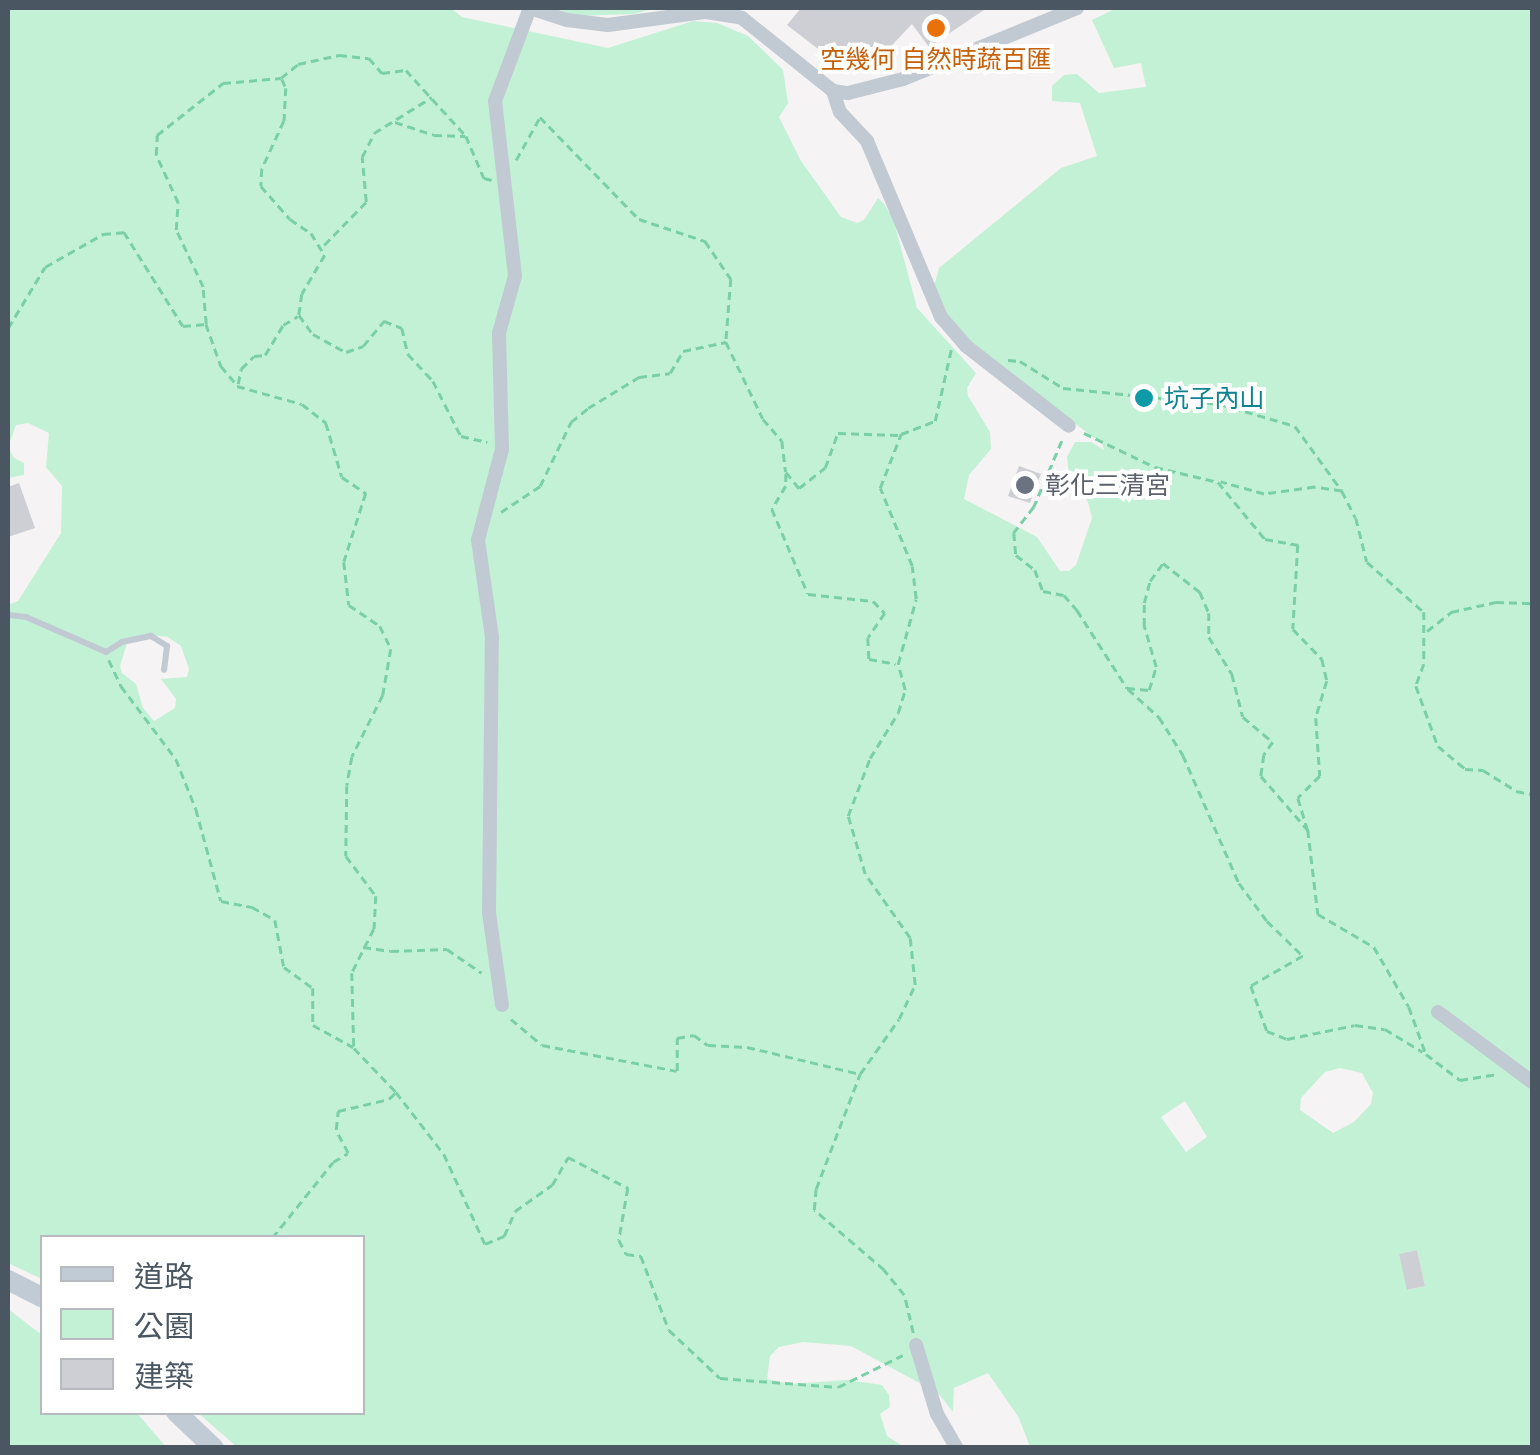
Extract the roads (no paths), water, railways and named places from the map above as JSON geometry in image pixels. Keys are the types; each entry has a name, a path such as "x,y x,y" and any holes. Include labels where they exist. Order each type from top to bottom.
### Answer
{"main road":[{"path":"8,1280 40,1296"},
{"path":"179,1415 214,1448"}],"street":[{"path":"501,997 488,913 492,636 478,540 502,449 500,333 514,276 495,101 530,8 608,26 706,12 742,18 833,91 840,112 867,141 941,317 966,346 1069,426"},
{"path":"833,91 848,92 903,79 1077,8"},
{"path":"1438,1012 1532,1082"},
{"path":"916,1346 937,1414 958,1448"}],"lane":[{"path":"8,615 26,618 106,652 151,636 167,646 164,670"}],"place":[{"name":"空幾何 自然時蔬百匯","path":"936,28"},
{"name":"坑子內山","path":"1144,398"},
{"name":"彰化三清宮","path":"1025,485"}]}
